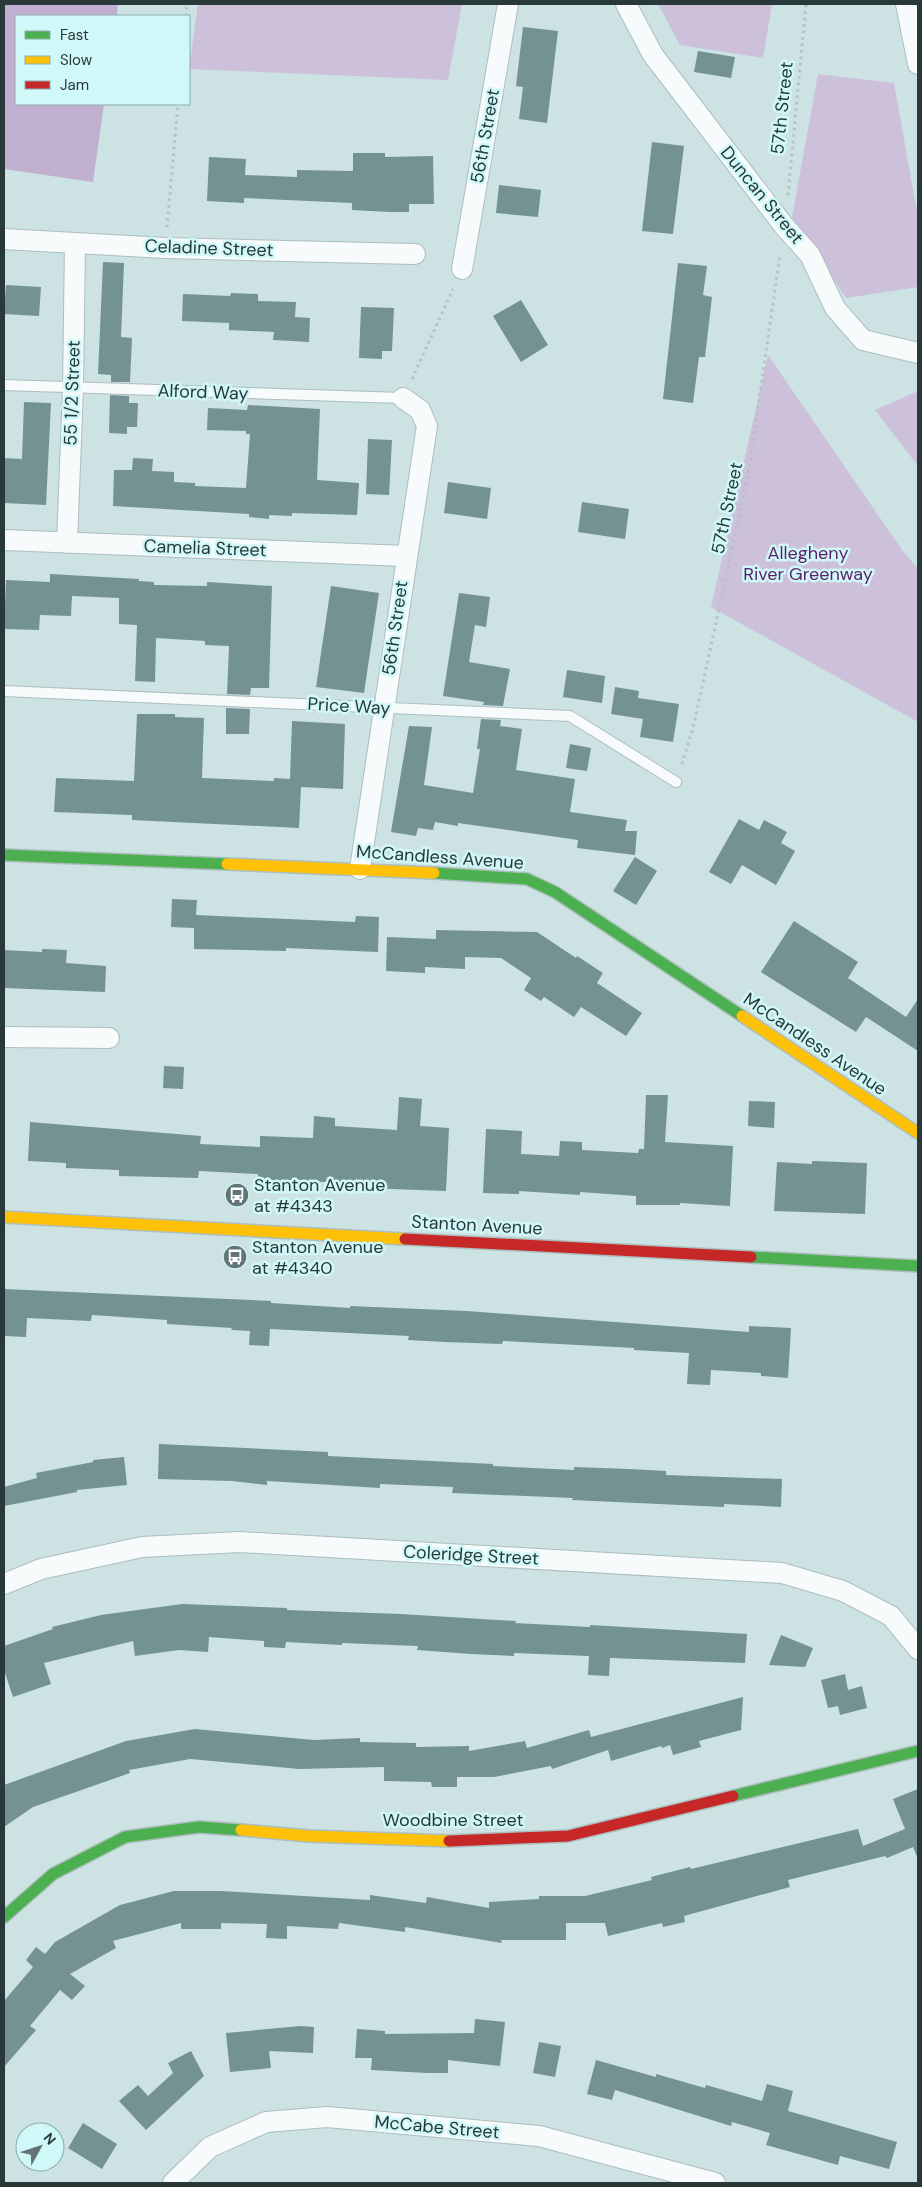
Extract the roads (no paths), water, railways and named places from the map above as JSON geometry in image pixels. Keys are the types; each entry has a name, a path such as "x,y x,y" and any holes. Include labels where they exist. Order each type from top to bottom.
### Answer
{"street":[{"name":"56th Street","path":"462,269 508,4"},
{"name":"Duncan Street","path":"626,4 652,56 784,226 810,255 835,308 863,340 918,353"},
{"path":"906,4 918,64"},
{"name":"Celadine Street","path":"4,239 165,248 415,254"},
{"name":"55 1/2 Street","path":"66,543 73,388 75,243"},
{"name":"56th Street","path":"360,868 427,426 420,410 403,398"},
{"name":"Camelia Street","path":"4,540 406,556"},
{"name":"McCandless Avenue","path":"4,855 360,868 527,879 555,892 918,1133"},
{"path":"4,1037 109,1038"},
{"name":"Stanton Avenue","path":"4,1217 918,1266"},
{"name":"Coleridge Street","path":"4,1584 41,1569 142,1547 239,1542 782,1573 843,1591 891,1616 918,1649"},
{"name":"Woodbine Street","path":"4,1917 53,1874 125,1837 199,1828 309,1836 449,1841 568,1836 918,1751"},
{"name":"McCabe Street","path":"174,2183 210,2147 266,2122 326,2117 540,2136 715,2183"}],"lane":[{"name":"Alford Way","path":"4,385 403,398"},
{"name":"Price Way","path":"4,691 570,716 676,782"}],"place":[{"name":"Stanton Avenue at #4343","path":"237,1195"},
{"name":"Stanton Avenue at #4340","path":"235,1257"}],"park label":[{"name":"Allegheny River Greenway","path":"808,563"}]}
